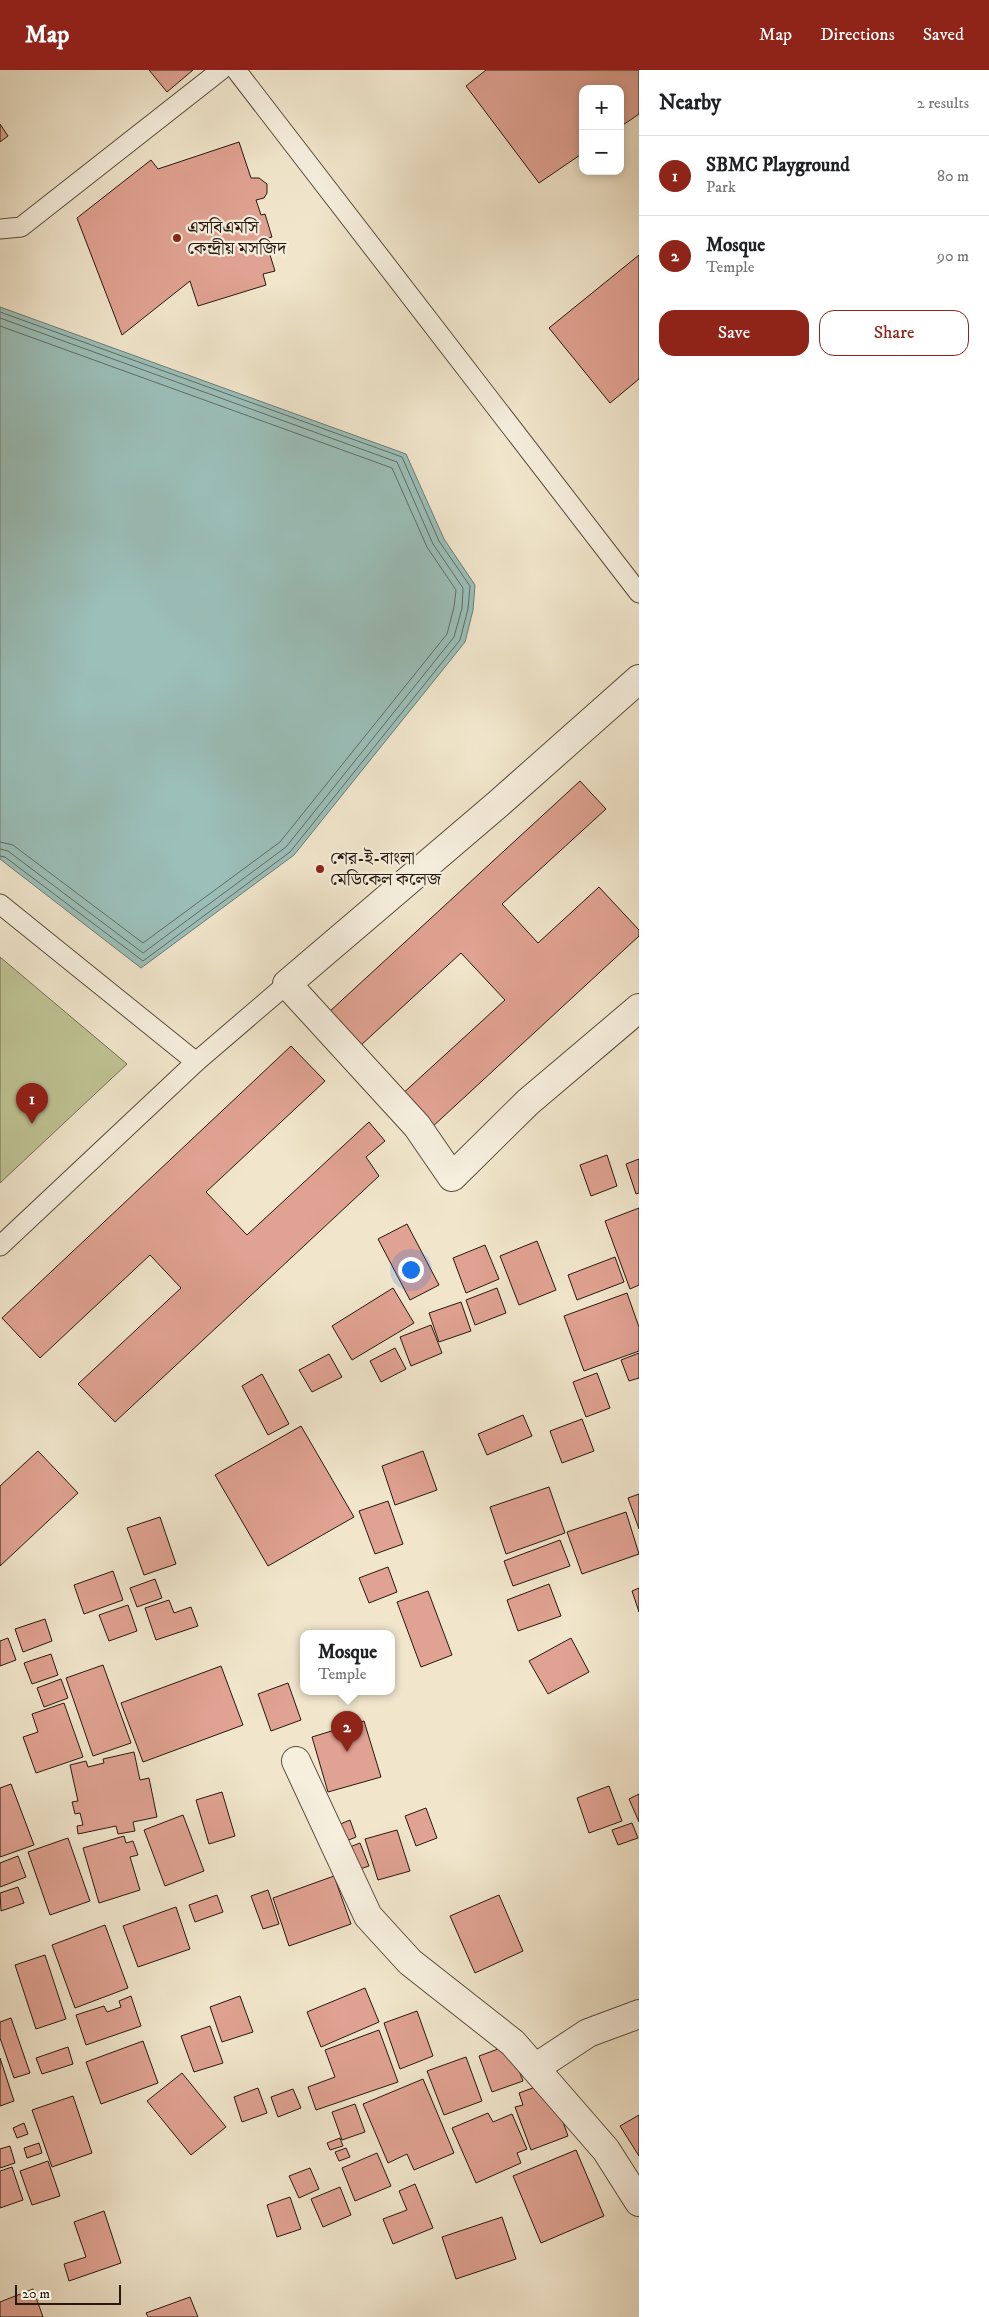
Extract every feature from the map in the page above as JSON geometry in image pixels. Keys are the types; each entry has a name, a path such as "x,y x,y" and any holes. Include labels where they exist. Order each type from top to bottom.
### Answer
{"street":[{"path":"639,679 498,804 287,984 417,1126 452,1177 528,1102 639,1008"},
{"path":"296,1761 368,1916 410,1962 513,2043 606,2150 639,2202"},
{"path":"535,2068 588,2032 639,2014"}],"lane":[{"path":"0,229 21,227 220,70"},
{"path":"236,70 639,593"},
{"path":"0,904 196,1062"},
{"path":"0,1246 196,1062 287,984"}],"green space":[{"path":"0,957 127,1064 0,1183"}],"water":[{"path":"0,307 406,454 444,539 475,585 473,610 465,642 294,855 141,968 0,859"}],"building":[{"path":"149,70 193,70 167,92"},
{"path":"486,70 639,70 639,114 624,124 624,85 579,85 579,156 539,183 466,86"},
{"path":"0,124 8,136 0,142"},
{"name":"এসবিএমসি কেন্দ্রীয় মসজিদ","path":"239,142 251,178 259,178 267,184 267,193 264,198 256,200 261,215 265,214 272,237 265,239 275,271 263,274 266,285 198,306 190,281 122,335 77,218 151,160 158,169"},
{"path":"639,255 639,379 610,403 549,328"},
{"path":"580,781 606,809 502,904 538,943 599,887 639,930 639,936 430,1129 400,1096 505,1000 461,953 360,1046 329,1012"},
{"path":"291,1046 325,1081 206,1192 247,1235 369,1122 385,1141 366,1157 379,1176 115,1422 78,1384 181,1288 150,1255 40,1358 2,1318"},
{"path":"607,1155 617,1186 591,1196 580,1165"},
{"path":"639,1159 639,1193 636,1194 626,1164"},
{"path":"639,1208 639,1285 630,1289 605,1221"},
{"path":"407,1224 439,1285 410,1300 378,1239"},
{"path":"537,1241 556,1290 519,1305 500,1256"},
{"path":"485,1245 499,1279 466,1293 453,1258"},
{"path":"615,1257 624,1282 577,1300 568,1275"},
{"path":"393,1288 414,1323 352,1360 332,1326"},
{"path":"497,1288 506,1313 475,1325 466,1300"},
{"path":"627,1293 639,1327 639,1351 584,1371 564,1316"},
{"path":"461,1302 471,1331 439,1342 429,1313"},
{"path":"431,1325 442,1353 411,1366 400,1337"},
{"path":"395,1348 406,1369 381,1382 370,1361"},
{"path":"639,1353 639,1378 629,1381 621,1360"},
{"path":"329,1354 342,1377 312,1392 299,1370"},
{"path":"597,1373 610,1408 586,1417 573,1382"},
{"path":"262,1374 289,1424 268,1435 242,1386"},
{"path":"523,1415 532,1436 487,1455 478,1434"},
{"path":"582,1419 594,1451 562,1463 550,1431"},
{"path":"301,1426 354,1517 268,1566 215,1475"},
{"path":"38,1451 78,1493 0,1566 0,1486"},
{"path":"423,1451 437,1490 395,1505 382,1466"},
{"path":"549,1487 565,1533 506,1554 490,1507"},
{"path":"639,1494 639,1529 628,1498"},
{"path":"388,1501 403,1544 375,1554 359,1511"},
{"path":"626,1512 639,1554 582,1574 567,1532"},
{"path":"160,1517 176,1564 144,1575 127,1528"},
{"path":"560,1540 570,1566 513,1586 504,1561"},
{"path":"388,1567 397,1592 369,1603 359,1578"},
{"path":"113,1571 123,1600 84,1614 74,1585"},
{"path":"155,1579 162,1598 137,1607 130,1588"},
{"path":"549,1584 561,1616 518,1631 507,1600"},
{"path":"639,1588 639,1612 632,1591"},
{"path":"428,1591 452,1655 421,1667 397,1602"},
{"path":"169,1600 174,1613 191,1607 198,1626 156,1640 145,1608"},
{"path":"128,1605 137,1631 109,1641 99,1615"},
{"path":"45,1619 52,1641 23,1652 15,1629"},
{"path":"8,1638 16,1660 0,1666 0,1641"},
{"path":"571,1638 589,1672 548,1694 529,1661"},
{"path":"51,1654 58,1675 32,1684 24,1663"},
{"path":"103,1665 131,1743 93,1756 66,1678"},
{"path":"221,1666 243,1725 143,1762 121,1703"},
{"path":"61,1679 68,1698 44,1707 37,1688"},
{"path":"288,1683 301,1720 271,1731 258,1694"},
{"path":"64,1703 83,1757 36,1773 23,1737 38,1732 32,1714"},
{"path":"364,1721 381,1777 328,1792 312,1737"},
{"path":"134,1752 140,1780 149,1778 157,1817 133,1822 135,1831 118,1834 116,1826 78,1834 77,1826 83,1825 80,1813 75,1814 72,1802 78,1801 70,1765 86,1761 88,1767 104,1763 103,1759"},
{"path":"11,1784 34,1845 0,1857 0,1788"},
{"path":"609,1786 622,1821 589,1833 577,1798"},
{"path":"222,1792 235,1836 209,1844 196,1800"},
{"path":"639,1794 639,1822 629,1799"},
{"path":"426,1808 437,1838 416,1846 405,1816"},
{"path":"183,1815 204,1871 165,1886 144,1830"},
{"path":"350,1820 356,1837 344,1842 338,1825"},
{"path":"632,1823 638,1838 618,1845 612,1830"},
{"path":"397,1830 410,1871 378,1880 365,1839"},
{"path":"124,1836 126,1843 133,1841 138,1855 130,1857 140,1890 99,1903 83,1848"},
{"path":"68,1838 90,1901 50,1915 28,1852"},
{"path":"360,1843 369,1866 351,1872 342,1850"},
{"path":"18,1856 26,1877 0,1887 0,1863"},
{"path":"334,1876 351,1924 289,1946 273,1898"},
{"path":"18,1887 24,1903 1,1911 0,1893"},
{"path":"268,1890 279,1924 263,1929 251,1896"},
{"path":"217,1895 223,1912 195,1922 189,1905"},
{"path":"499,1895 523,1951 475,1973 450,1916"},
{"path":"176,1907 190,1949 138,1967 123,1926"},
{"path":"105,1925 128,1988 75,2008 52,1945"},
{"path":"45,1955 66,2019 36,2029 15,1965"},
{"path":"365,1988 379,2022 321,2047 307,2012"},
{"path":"131,1996 141,2026 86,2045 76,2015 104,2006 107,2012 121,2007 119,2001"},
{"path":"240,1996 253,2032 222,2042 210,2007"},
{"path":"417,2011 433,2056 400,2069 384,2023"},
{"path":"11,2018 30,2073 14,2078 0,2038 0,2022"},
{"path":"210,2026 223,2063 194,2072 181,2036"},
{"path":"379,2030 398,2082 316,2110 308,2087 335,2077 325,2050"},
{"path":"143,2041 158,2083 101,2104 86,2062"},
{"path":"509,2045 523,2081 492,2092 479,2056"},
{"path":"68,2047 73,2064 42,2074 36,2058"},
{"path":"466,2057 482,2101 444,2115 427,2071"},
{"path":"0,2058 14,2101 0,2106"},
{"path":"182,2073 226,2127 191,2155 147,2101"},
{"path":"423,2079 454,2153 414,2170 407,2154 388,2163 363,2104"},
{"path":"541,2085 553,2094 568,2136 531,2150 515,2107 523,2105 519,2093"},
{"path":"258,2088 267,2113 242,2122 234,2097"},
{"path":"293,2089 301,2108 278,2117 271,2097"},
{"path":"73,2096 92,2153 52,2167 32,2110"},
{"path":"355,2104 365,2132 342,2140 332,2112"},
{"path":"488,2113 493,2122 512,2114 527,2149 517,2153 521,2163 476,2183 452,2128"},
{"path":"639,2115 639,2156 620,2126"},
{"path":"24,2123 28,2134 17,2138 13,2128"},
{"path":"340,2138 343,2146 330,2150 327,2143"},
{"path":"39,2143 42,2153 27,2158 24,2148"},
{"path":"10,2146 15,2163 0,2168 0,2149"},
{"path":"346,2148 350,2157 339,2161 335,2152"},
{"path":"576,2150 604,2216 541,2243 513,2176"},
{"path":"377,2153 391,2186 355,2201 342,2168"},
{"path":"48,2161 60,2196 32,2205 20,2171"},
{"path":"12,2167 23,2200 0,2208 0,2171"},
{"path":"310,2168 319,2189 299,2198 289,2176"},
{"path":"415,2184 433,2228 393,2244 383,2219 407,2210 399,2191"},
{"path":"340,2187 351,2215 323,2227 311,2199"},
{"path":"290,2197 301,2229 277,2237 267,2205"},
{"path":"104,2211 121,2263 69,2281 64,2264 86,2257 74,2222"},
{"path":"502,2217 516,2259 456,2279 442,2237"},
{"path":"33,2289 43,2317 0,2317 0,2302"},
{"path":"190,2297 198,2317 148,2317 146,2313"}],"place":[{"name":"এসবিএমসি কেন্দ্রীয় মসজিদ","path":"177,238"},
{"name":"শের-ই-বাংলা মেডিকেল কলেজ","path":"320,869"},
{"name":"SBMC Playground","path":"32,1124"},
{"name":"Mosque","path":"347,1752"}]}
